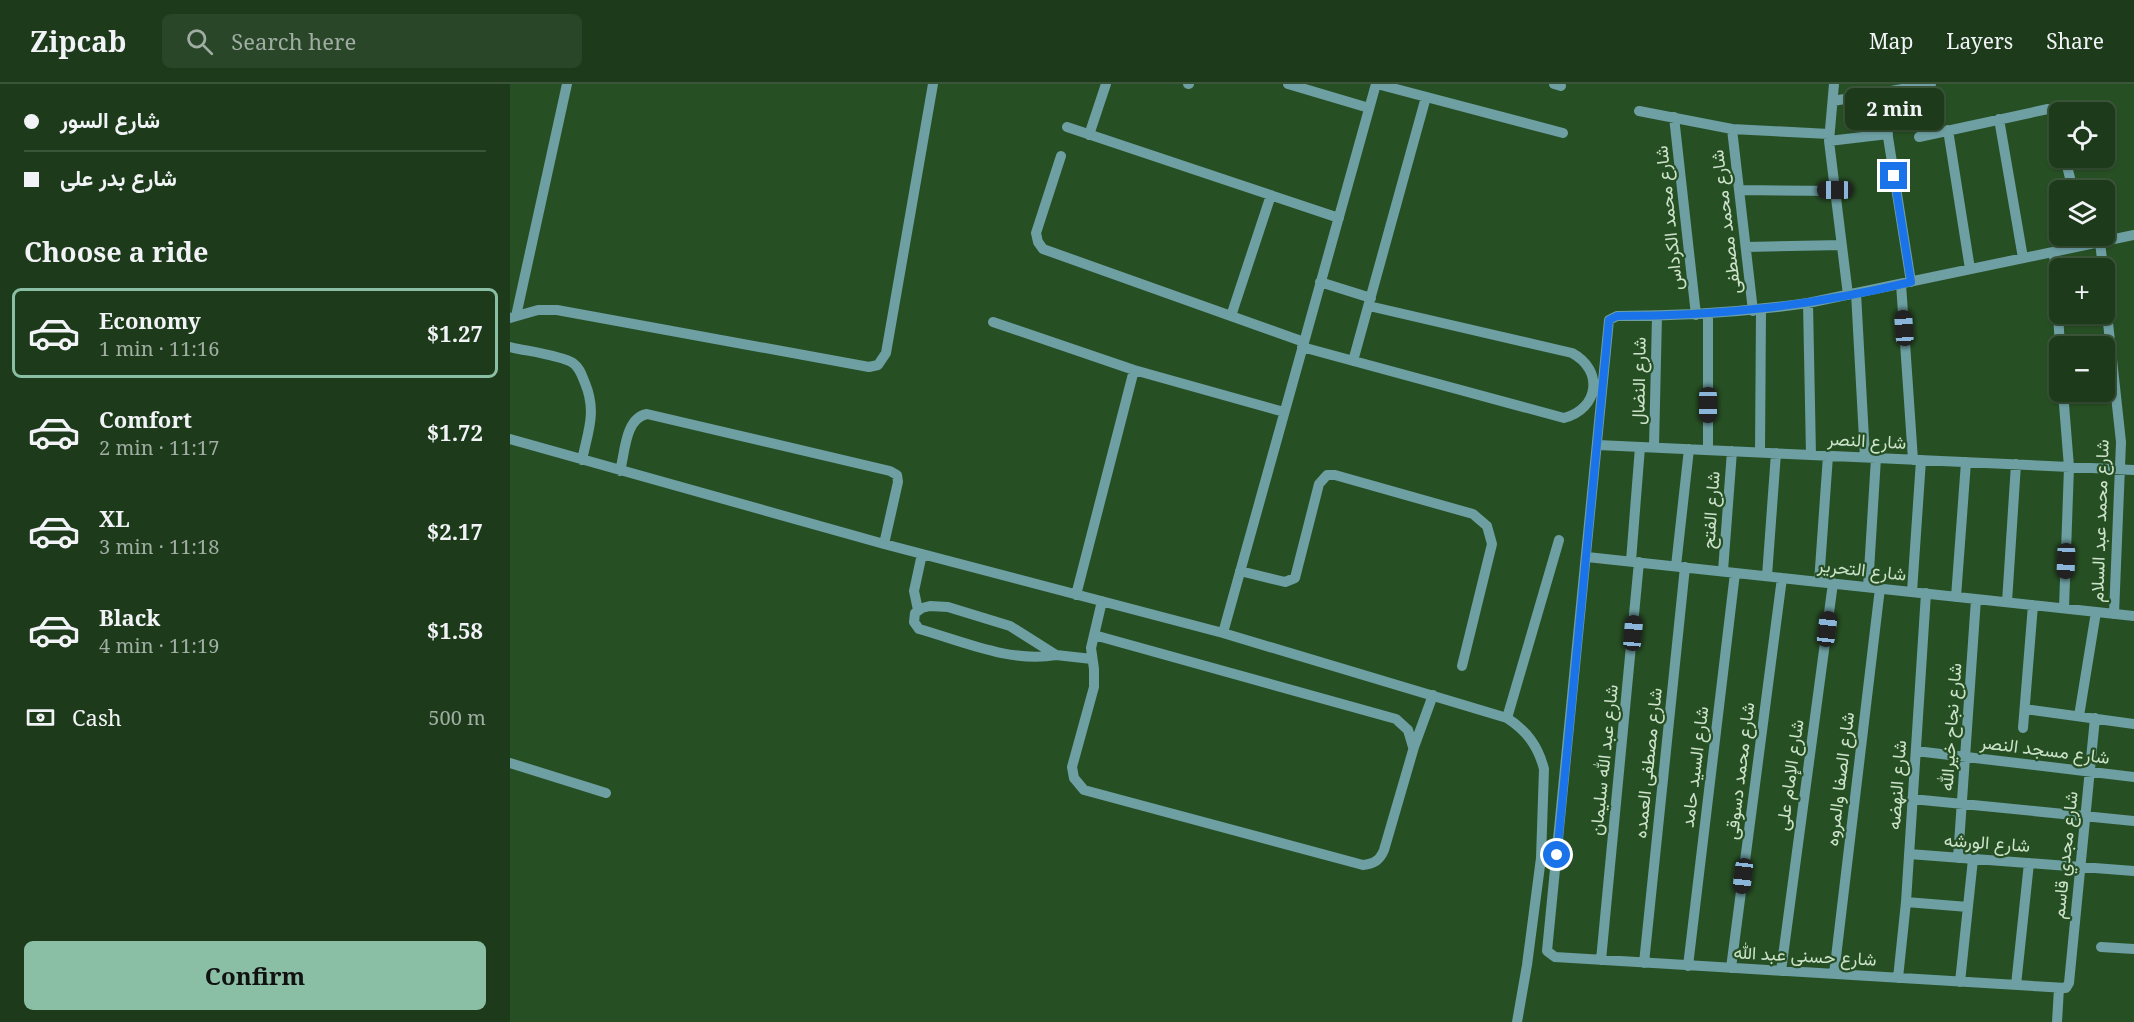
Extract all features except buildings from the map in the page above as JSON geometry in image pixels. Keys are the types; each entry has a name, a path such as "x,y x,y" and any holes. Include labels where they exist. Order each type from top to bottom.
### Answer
{"street":[{"path":"567,84 513,317 538,310 567,311 865,366 878,365 886,353 933,84"},
{"path":"1089,135 1106,84"},
{"path":"1288,84 1369,108"},
{"path":"1223,633 1376,84 1563,133"},
{"path":"1834,84 1829,138 1842,245 1852,294 1870,458 1868,587"},
{"path":"1833,101 1930,84"},
{"path":"1881,93 1906,283 1917,460 1912,592"},
{"path":"1353,361 1426,97"},
{"path":"1919,137 2049,109"},
{"path":"1639,111 1732,129 1829,138 1888,134"},
{"name":"شارع محمد الكرداس","path":"1674,117 1696,315"},
{"path":"1999,119 2023,258"},
{"path":"1067,127 1339,218"},
{"name":"شارع محمد مصطفى","path":"1732,129 1746,247 1757,310 1760,452"},
{"path":"1948,130 1970,270"},
{"path":"1061,156 1036,233 1043,249 1353,361 1564,418 1578,413 1592,395 1593,380 1588,367 1572,353 1370,302 1320,282"},
{"path":"1740,190 1835,190"},
{"path":"1231,316 1270,195"},
{"path":"2115,239 2134,235"},
{"path":"1746,247 1842,245"},
{"path":"1587,556 1608,323 1612,318 1696,315 1808,303 2054,252 2069,246"},
{"path":"2054,252 2059,336"},
{"path":"1808,303 1811,455"},
{"path":"1708,314 1708,450"},
{"name":"شارع النضال","path":"1654,447 1657,315"},
{"path":"993,322 1134,370 1284,412"},
{"name":"شارع محمد عبد السلام","path":"2108,324 2121,442 2114,614"},
{"path":"510,347 566,360 576,365 591,398 592,409 582,460"},
{"path":"1076,595 1134,370"},
{"path":"2064,402 2069,467 2064,608"},
{"path":"620,471 631,425 638,416 647,414 890,471 897,475 898,482 884,544"},
{"path":"510,439 884,544 1223,633 1507,718 1527,734 1541,757 1544,769 1541,858 1517,1022"},
{"name":"شارع النصر","path":"1598,444 2134,470"},
{"name":"شارع عبد الله سليمان","path":"1601,960 1635,562 1640,447"},
{"name":"شارع مصطفى العمده","path":"1644,963 1689,449"},
{"name":"شارع الفتح","path":"1723,571 1732,451"},
{"path":"1767,576 1776,453"},
{"path":"1819,582 1828,456"},
{"path":"1956,597 1966,462"},
{"path":"2007,602 2016,464"},
{"path":"1240,571 1286,582 1295,578 1319,484 1327,475 1335,475 1473,514 1487,526 1492,544 1462,666"},
{"path":"1507,718 1559,540"},
{"path":"918,610 914,591 922,554"},
{"name":"شارع التحرير","path":"1587,556 2134,616"},
{"name":"شارع حسنى عبد الله","path":"1587,556 1547,948 1549,954 1555,957 1688,966 2059,988"},
{"name":"شارع السيد حامد","path":"1688,966 1735,573"},
{"name":"شارع محمد دسوقى","path":"1731,968 1782,578"},
{"name":"شارع الإمام على","path":"1781,971 1833,583"},
{"name":"شارع الصفا والمروه","path":"1834,974 1880,588"},
{"name":"شارع النهضه","path":"1898,978 1906,902 1926,593"},
{"name":"شارع نجاح خيرالله","path":"1958,858 1976,599"},
{"path":"1102,602 1091,648 1094,687 1072,767 1074,778 1084,790 1368,865 1374,863 1382,855 1414,747 1433,695"},
{"path":"2023,728 2033,605"},
{"path":"1056,655 1010,626 948,607 930,606 915,613 914,622 919,629 1013,655 1036,657 1056,655 1092,659"},
{"path":"2079,716 2096,612"},
{"path":"1094,635 1396,719 1408,730 1414,747"},
{"path":"2025,709 2134,723"},
{"name":"شارع مجدي قاسم","path":"2059,988 2068,987 2069,983 2095,718"},
{"name":"شارع مسجد النصر","path":"1916,751 2134,777"},
{"path":"510,763 606,793"},
{"path":"1912,799 2134,821"},
{"name":"شارع الورشه","path":"1909,854 2134,871"},
{"path":"1960,982 1972,859"},
{"path":"2016,985 2029,863"},
{"path":"1906,902 1968,907"},
{"path":"2101,947 2134,949"},
{"path":"2057,1022 2059,988"}],"route":[{"path":"1557,855 1609,320 1617,316 1753,311 1808,303 1911,282 1894,176"}]}
